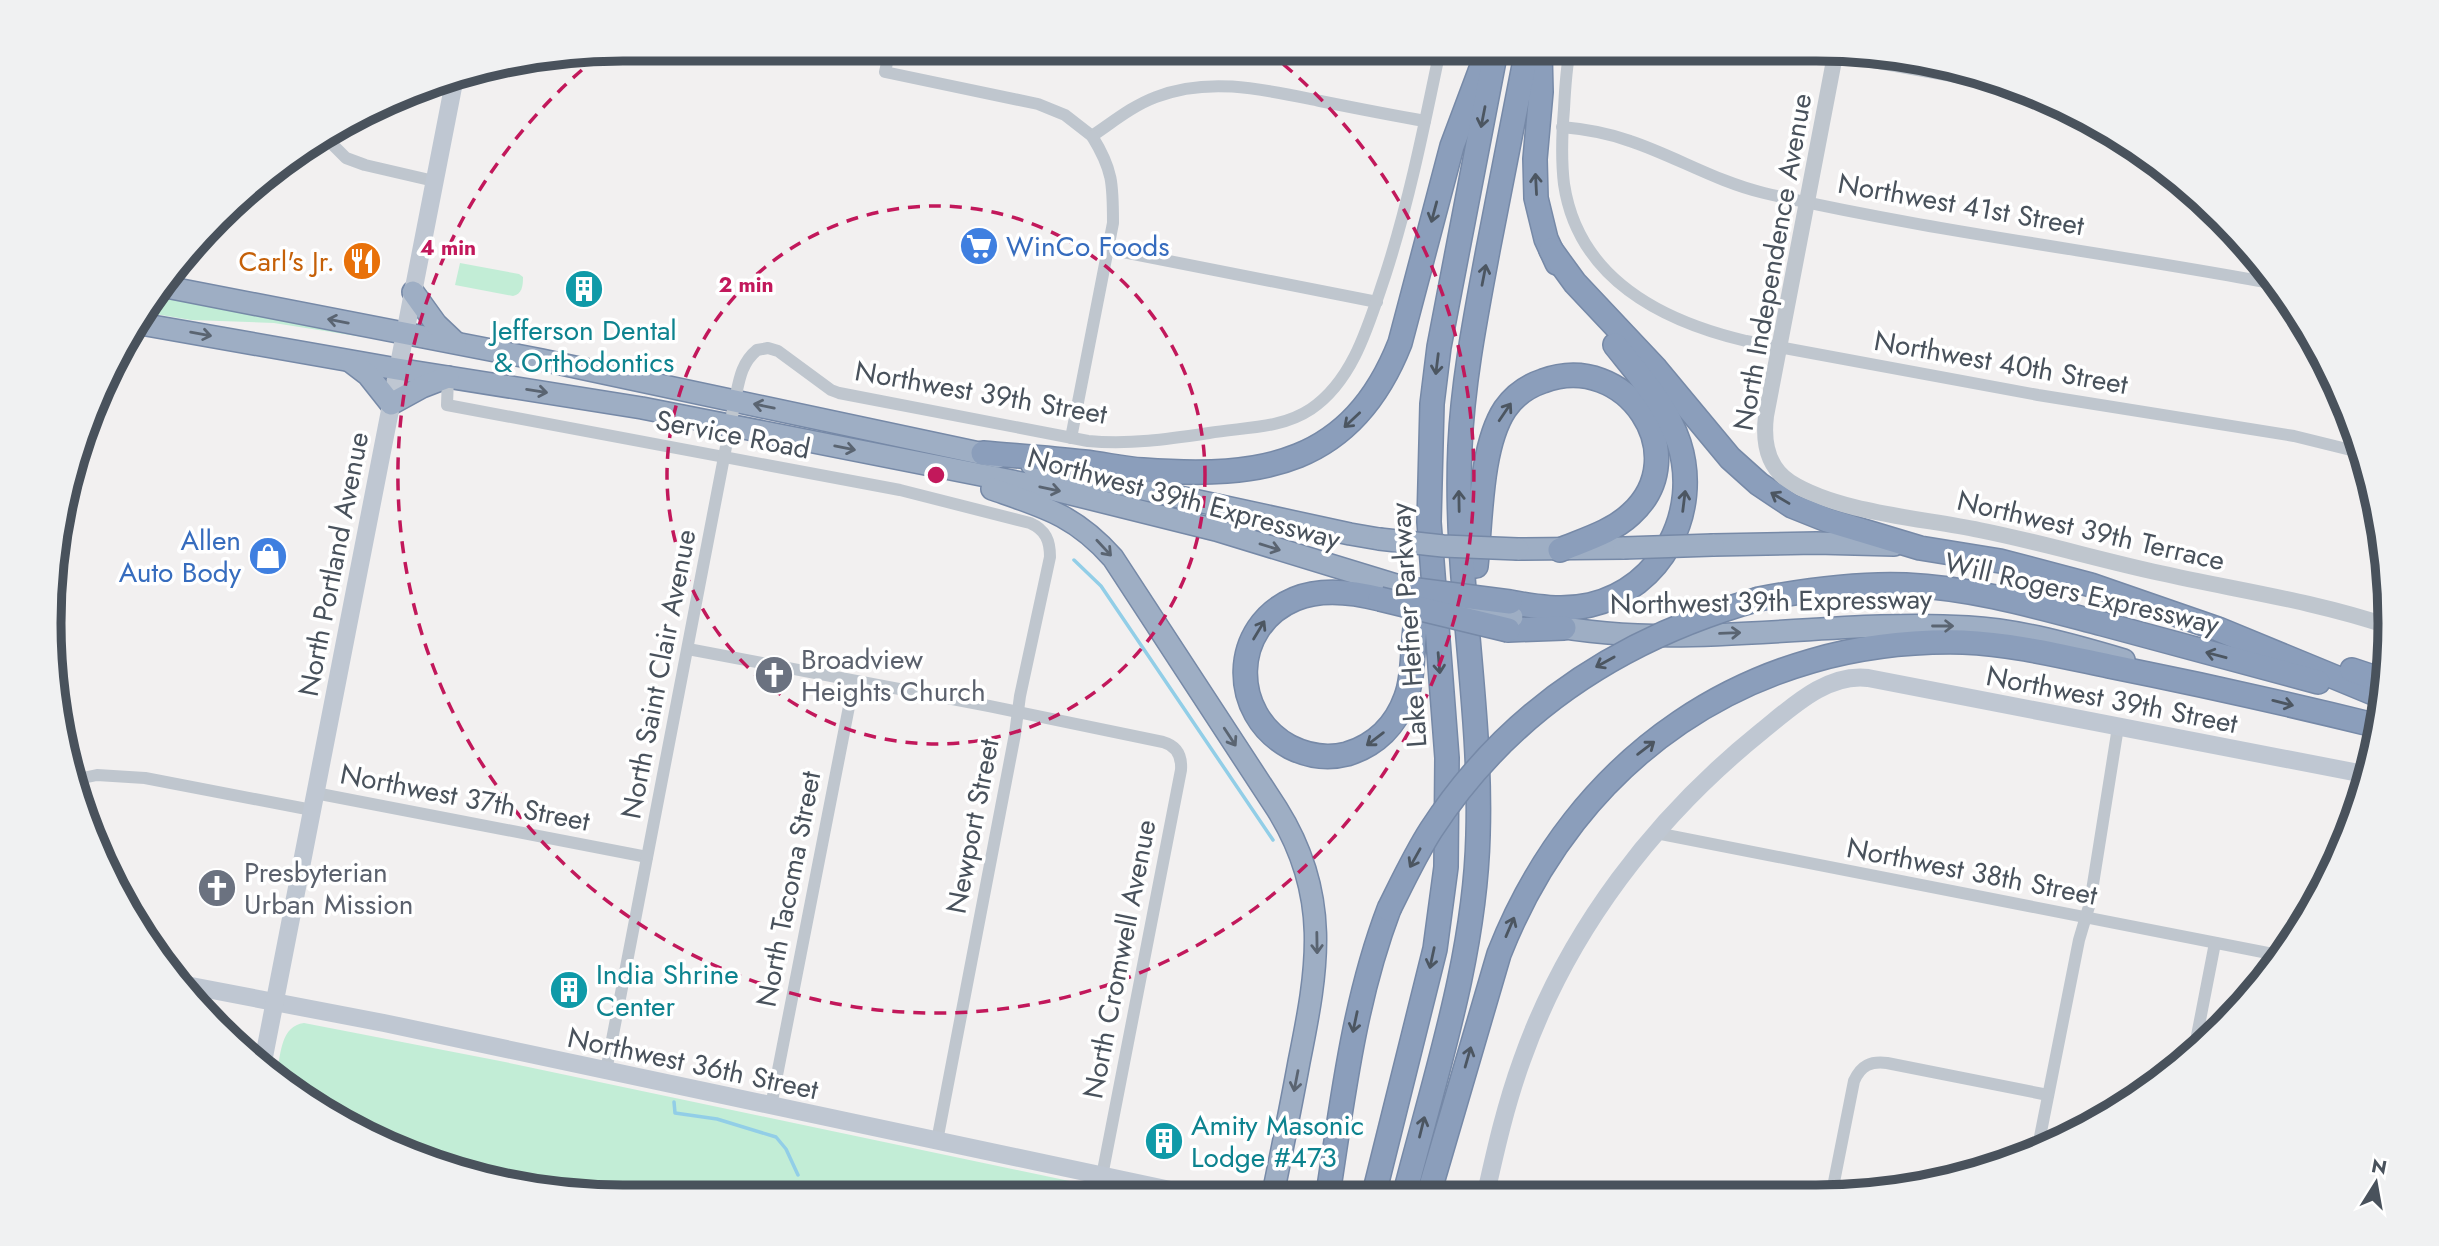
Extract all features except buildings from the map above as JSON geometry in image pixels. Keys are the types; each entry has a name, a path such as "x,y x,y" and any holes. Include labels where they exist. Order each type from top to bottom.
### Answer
{"highway":[{"path":"983,453 1141,470 1233,471 1282,463 1328,440 1362,411 1385,379 1393,360 1451,146 1484,61"},
{"name":"Lake Hefner Parkway","path":"1376,1185 1435,949 1446,867 1448,768 1429,522 1430,435 1439,346 1494,61"},
{"name":"Lake Hefner Parkway","path":"1407,1185 1454,1003 1475,891 1479,799 1459,509 1462,411 1479,300 1525,61"},
{"path":"1409,589 1510,617 1597,603 1639,582 1662,557 1680,524 1685,501 1685,472 1681,448 1665,412 1570,288 1551,250 1540,217 1535,182 1540,61"},
{"path":"1551,250 1575,283 1656,369 1730,458 1752,479 1785,501 1812,514 1920,548 2000,561 2046,572 2375,678"},
{"name":"Northwest 39th Expressway","path":"172,288 735,400 1379,539 1454,547 1560,550 1839,543 1920,548"},
{"path":"413,292 436,324 457,344"},
{"name":"Northwest 39th Expressway","path":"147,325 642,408 911,461 1145,511 1379,589 1409,589"},
{"path":"349,360 368,375 391,404 448,377"},
{"path":"1469,642 1488,453 1498,422 1506,408 1526,389 1551,377 1579,375 1610,383 1624,392 1641,411 1655,442 1654,473 1645,497 1631,514 1615,526 1560,550"},
{"path":"911,461 1049,508 1077,524 1098,541 1130,583 1293,837 1305,869 1313,903 1317,954 1309,1016 1275,1185"},
{"path":"1429,522 1411,676 1407,694 1396,718 1373,742 1342,755 1326,757 1309,754 1279,740 1256,716 1249,701 1245,668 1248,652 1263,621 1282,606 1308,594 1379,589 1510,617 1564,628"},
{"name":"Will Rogers Expressway","path":"1329,1185 1352,1035 1363,986 1389,909 1431,830 1463,786 1512,733 1554,697 1598,666 1637,645 1714,612 1759,599 1866,585 1905,585 1972,592 2373,695"},
{"name":"Northwest 39th Expressway","path":"1564,628 1618,635 1688,635 1899,626 1990,628 2058,641 2217,687"},
{"path":"2218,629 2373,694"},
{"path":"1431,1185 1487,991 1523,898 1579,813 1637,755 1678,724 1721,697 1797,665 1859,650 1934,642 2008,646 2217,687 2369,724"}],"main road":[{"name":"North Portland Avenue","path":"264,1055 453,88"},
{"name":"Northwest 39th Street","path":"1656,833 1708,779 1757,736 1809,696 1846,678 1868,678 2358,773"},
{"path":"1488,1185 1514,1083 1551,992 1595,914 1656,833"},
{"name":"Northwest 36th Street","path":"196,987 1146,1185"}],"street":[{"path":"887,61 885,72 1038,104 1065,116 1093,136 1100,150 1113,186 1112,223 1071,438"},
{"path":"1108,249 1377,302 1409,195 1438,61"},
{"name":"Northwest 40th Street","path":"1569,61 1562,127 1564,184 1576,228 1601,267 1637,298 1709,330 1779,348 2038,395 2294,436 2350,450"},
{"name":"North Independence Avenue","path":"1785,478 1769,457 1765,439 1766,416 1834,61"},
{"path":"1093,136 1130,110 1156,97 1187,88 1227,85 1262,89 1425,121"},
{"name":"Northwest 41st Street","path":"1562,127 1631,141 1747,188 2003,238 2161,262 2262,281"},
{"path":"331,143 346,158 365,165 434,181"},
{"name":"Northwest 39th Street","path":"807,374 831,390 849,396 1088,441 1130,443 1179,439 1274,425 1313,408 1331,392 1346,372 1377,302"},
{"name":"North Saint Clair Avenue","path":"606,1071 743,368 757,349 768,348 778,351 807,374"},
{"name":"Service Road","path":"448,377 447,405 900,490 997,513 1036,526"},
{"name":"Northwest 39th Terrace","path":"1785,478 1841,503 1998,534 2378,623"},
{"name":"Newport Street","path":"937,1141 1050,557 1047,537 1036,526"},
{"path":"688,649 1018,712"},
{"name":"North Tacoma Street","path":"771,1106 854,681"},
{"name":"North Cromwell Avenue","path":"1018,712 1163,741 1178,752 1181,771 1102,1176"},
{"path":"2040,1138 2090,903 2118,727"},
{"name":"Northwest 37th Street","path":"83,778 97,775 145,778 314,802 647,857"},
{"name":"Northwest 38th Street","path":"1656,833 2270,954"},
{"path":"2197,1035 2215,943"},
{"path":"1833,1185 1853,1085 1866,1065 1873,1062 2048,1095"}],"green space":[{"path":"460,263 519,274 523,277 521,289 513,296 455,285"},
{"path":"168,294 369,335 363,337 274,323 191,320 154,314"},
{"path":"304,1023 500,1061 1088,1185 623,1185 586,1184 513,1174 478,1166 408,1142 375,1127 311,1090 278,1066 286,1035 296,1025"}],"waterway":[{"path":"1074,560 1101,586 1273,840"},
{"path":"674,1102 675,1113 717,1119 776,1137 786,1149 798,1175"}],"place":[{"name":"WinCo Foods","path":"979,246"},
{"name":"Carl's Jr.","path":"362,261"},
{"name":"Jefferson Dental & Orthodontics","path":"584,289"},
{"name":"Allen Auto Body","path":"268,556"},
{"name":"Broadview Heights Church","path":"774,675"},
{"name":"Presbyterian Urban Mission","path":"217,888"},
{"name":"India Shrine Center","path":"569,990"},
{"name":"Amity Masonic Lodge #473","path":"1164,1141"}]}
